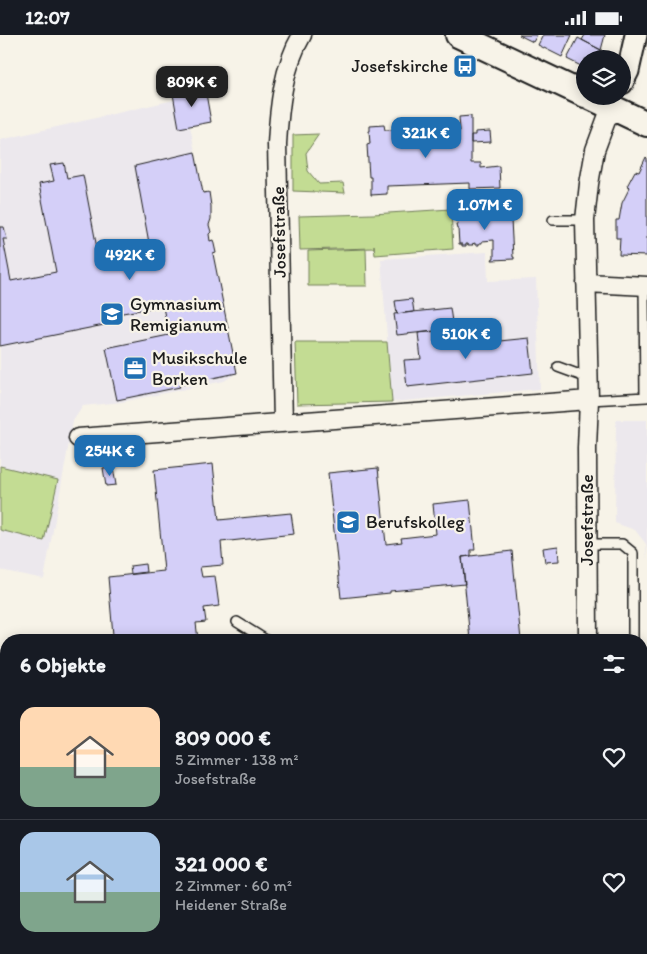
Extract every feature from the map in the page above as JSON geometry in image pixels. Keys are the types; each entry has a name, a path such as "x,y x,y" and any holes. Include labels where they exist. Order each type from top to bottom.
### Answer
{"main road":[{"path":"458,35 576,91"},
{"path":"619,105 647,123"}],"street":[{"path":"631,58 636,35"},
{"name":"Josefstraße","path":"283,423 277,144 281,101 297,38"},
{"name":"Josefstraße","path":"588,634 587,448 589,400 585,220 595,149 613,105"},
{"path":"586,283 646,286"},
{"path":"78,438 589,400"}],"lane":[{"path":"553,220 585,220"},
{"path":"589,400 646,397 646,286"},
{"path":"558,367 588,379"},
{"path":"587,544 622,545 633,553 633,634"},
{"path":"237,622 256,634"}],"shaded area":[{"name":"Gymnasium Remigianum","path":"174,100 179,128 190,126 203,193 211,219 209,225 211,232 209,234 210,241 213,240 216,253 213,254 237,373 224,381 122,402 83,406 73,421 44,579 0,570 0,140"},
{"path":"487,252 488,281 536,279 540,389 392,402 381,259"},
{"path":"616,420 647,420 647,560 646,544 635,530 615,523"}],"green space":[{"path":"319,134 306,153 308,171 319,184 343,183 345,193 293,191 293,135"},
{"path":"451,209 453,249 375,255 374,245 374,248 300,250 299,216"},
{"path":"366,249 367,286 308,286 308,251"},
{"path":"295,342 387,342 392,402 297,404"},
{"path":"0,466 58,480 44,541 0,530"}],"building":[{"path":"519,35 537,35 533,42"},
{"path":"543,35 572,35 562,57 538,45"},
{"path":"585,35 605,35 601,50 582,40"},
{"path":"578,38 601,50 576,50 576,64 567,59"},
{"path":"200,70 205,88 183,92 180,74"},
{"path":"205,88 211,122 179,128 173,94"},
{"path":"471,116 471,163 481,163 481,168 499,166 500,188 470,189 470,183 387,186 387,194 371,195 367,145 370,144 370,126 384,125 385,130 409,129 410,133 460,131 459,117"},
{"path":"490,131 491,142 471,143 471,135 475,135 475,132"},
{"path":"195,152 203,193 209,192 211,206 210,241 213,240 216,253 213,254 237,373 117,400 106,348 169,335 162,303 156,304 157,307 117,314 119,322 0,346 0,227 4,227 7,239 3,239 11,281 56,272 39,184 54,181 50,165 64,163 67,178 83,175 100,264 155,254 152,242 149,243 135,166"},
{"path":"646,157 647,256 619,255 620,238 616,238 616,220 619,220 622,203 630,187 627,186 635,171 639,172"},
{"path":"474,203 481,204 482,219 514,218 514,220 511,220 514,259 492,260 494,258 494,240 482,241 479,245 475,245 475,243 462,246 462,244 459,244 456,216 459,216 456,208 458,206 474,205"},
{"path":"412,299 414,312 397,314 395,301"},
{"path":"450,308 453,329 397,335 394,314"},
{"path":"449,330 451,346 529,338 533,373 407,387 404,360 421,359 418,333"},
{"path":"213,464 219,520 291,513 294,534 221,542 223,565 200,567 202,577 215,576 219,606 204,608 206,622 196,623 197,634 113,634 108,577 164,571 154,470"},
{"path":"113,467 116,485 106,486 103,468"},
{"path":"378,468 386,544 402,542 401,538 436,534 433,504 470,500 475,550 471,550 471,556 462,557 465,584 341,598 328,473"},
{"path":"558,546 559,561 545,562 543,548"},
{"path":"512,551 520,634 469,634 462,557"},
{"path":"145,564 146,572 131,574 130,566"}],"place":[{"name":"Josefskirche","path":"465,66"},
{"name":"Gymnasium Remigianum","path":"112,314"},
{"name":"Musikschule Borken","path":"135,368"},
{"name":"Berufskolleg","path":"348,522"}]}
